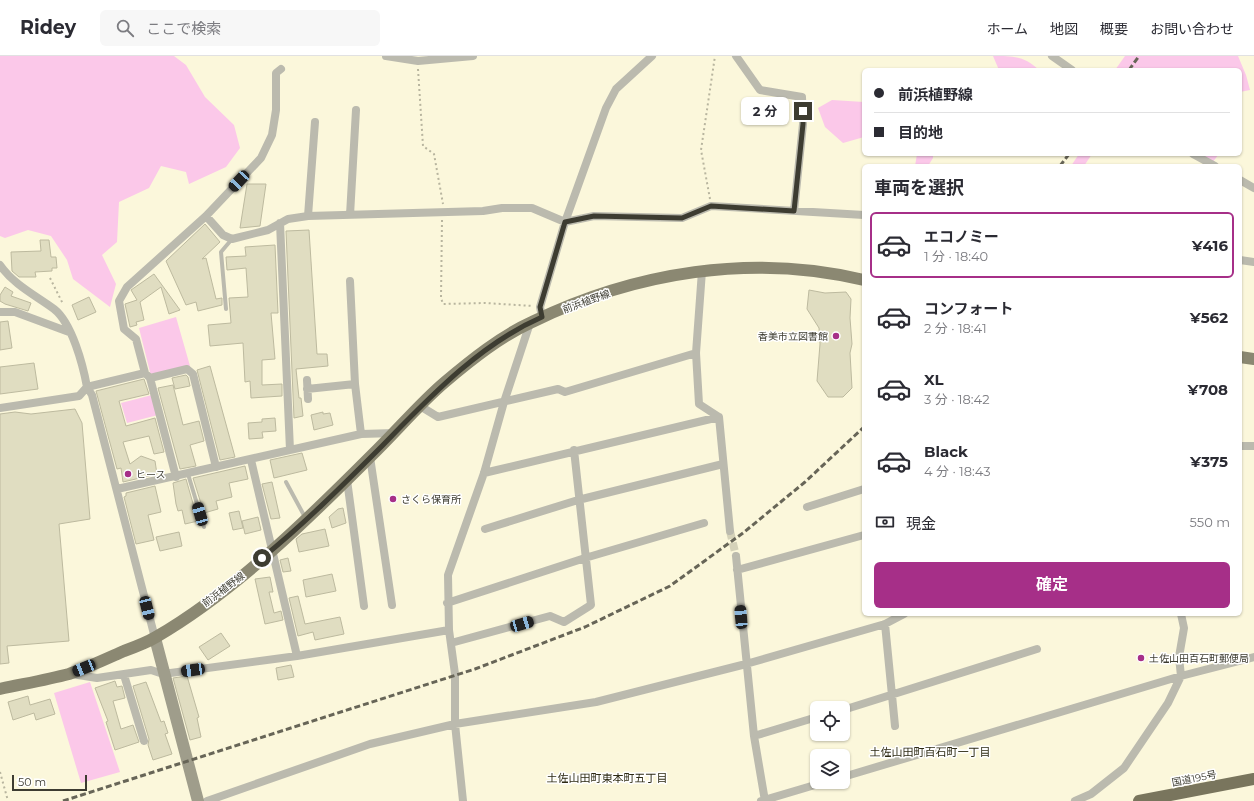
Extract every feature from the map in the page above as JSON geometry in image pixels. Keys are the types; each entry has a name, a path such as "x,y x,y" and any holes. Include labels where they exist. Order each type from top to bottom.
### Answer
{"highway":[{"name":"国道195号","path":"1139,801 1254,779"}],"main road":[{"name":"前浜植野線","path":"0,689 70,674 155,638 230,585 273,550 370,457 444,383 469,363 530,322 541,312 669,275 702,271 746,268 802,269 839,274 862,280"},
{"path":"1242,357 1254,359"}],"street":[{"path":"386,56 418,60 473,56"},
{"path":"541,312 565,222 606,108 616,90 652,56"},
{"path":"736,56 760,90 802,97 803,124 794,211"},
{"path":"1052,56 1069,68"},
{"path":"176,477 148,375 136,339 124,328 119,301 127,287 206,216 261,158 272,135 276,110 276,73 281,69"},
{"path":"350,215 356,110"},
{"path":"308,216 314,122"},
{"path":"1197,156 1211,164"},
{"path":"1242,181 1254,188"},
{"path":"206,216 223,234 232,239 268,230 288,219 308,216 483,211 502,208 532,208 565,222 594,216 682,218 711,206 862,215"},
{"path":"280,223 290,450"},
{"path":"1242,260 1254,262"},
{"path":"0,265 8,276 62,317 83,368 87,387 92,395 117,489 163,674 198,801"},
{"path":"702,271 696,353 699,404 718,418 730,531"},
{"path":"350,280 355,384 361,434"},
{"path":"0,312 15,312 69,332"},
{"path":"463,801 455,724 455,674 447,603 448,575 484,473 504,402 530,322"},
{"path":"420,406 438,417 558,388 565,392 696,353"},
{"path":"0,408 79,396 87,387 186,369 193,374 216,467"},
{"path":"308,400 307,385 355,384"},
{"path":"484,473 574,450 718,418"},
{"path":"117,489 176,477 361,434 394,432"},
{"path":"1242,446 1254,446"},
{"path":"451,643 550,616 564,622 591,605 578,500 574,450"},
{"path":"370,457 392,605"},
{"path":"251,460 273,550 296,656"},
{"path":"485,529 578,500 723,464"},
{"path":"346,480 364,606"},
{"path":"807,507 862,490"},
{"path":"447,603 585,558 704,523"},
{"path":"737,570 862,536"},
{"path":"736,556 754,736 764,801 810,787"},
{"path":"208,801 370,744 455,724 596,702 746,664 885,624 900,616"},
{"path":"1075,801 1091,794 1124,768 1168,703 1181,676 1179,657 1184,628 1181,616"},
{"path":"885,624 895,726"},
{"path":"70,674 97,678 150,670 163,674 296,656 449,630"},
{"path":"850,708 1037,649"},
{"path":"850,775 1181,676 1254,657"},
{"path":"124,675 144,741"},
{"path":"754,736 810,719"}],"lane":[{"path":"226,309 221,252 232,239"},
{"path":"188,474 204,527"},
{"path":"286,482 306,519"}],"path":[{"path":"711,206 701,150 715,56"},
{"path":"418,60 423,146 434,154 443,205 441,298 443,304 485,303 541,312"},
{"path":"50,278 63,306"},
{"path":"0,772 8,801"}],"shaded area":[{"path":"0,56 174,56 186,65 205,97 234,125 240,148 226,167 189,184 186,172 161,166 149,188 119,202 117,242 102,255 116,284 110,307 73,279 67,260 51,236 28,230 5,238 0,236"},
{"path":"993,56 1007,56 1023,59 1037,68 998,68"},
{"path":"1125,56 1238,56 1246,75 1250,90 1242,92 1242,68 1116,68"},
{"path":"832,100 862,102 862,138 843,143 825,127 818,108"},
{"path":"917,156 933,156 929,164 915,164"},
{"path":"1078,156 1091,156 1085,164 1072,164"},
{"path":"1201,156 1217,156 1212,163"},
{"path":"176,317 190,366 151,376 139,328"},
{"path":"152,395 158,415 127,423 121,403"},
{"path":"90,682 120,772 81,783 54,693"}],"building":[{"path":"247,184 266,184 260,226 240,228"},
{"path":"205,224 220,242 202,259 206,258 216,299 222,298 222,305 198,311 196,302 186,305 166,261"},
{"path":"309,230 317,354 327,354 328,366 296,369 299,398 301,398 303,416 294,418 286,231"},
{"path":"40,240 49,240 51,257 56,257 57,268 52,268 52,271 35,272 36,277 19,277 12,271 11,252 41,251"},
{"path":"275,245 278,313 271,313 275,359 262,360 262,385 282,384 282,396 251,398 250,381 245,382 243,343 210,346 208,325 231,323 229,298 248,297 246,268 227,270 226,257 246,256 245,247"},
{"path":"154,274 180,310 169,314 161,287 140,302 144,320 136,322 137,325 130,327 125,304 137,300 131,290"},
{"path":"5,287 13,292 11,296 31,303 28,311 0,301 0,295"},
{"name":"香美市立図書館","path":"809,290 825,293 846,292 851,299 850,318 852,344 850,353 852,388 843,397 828,397 817,381 820,344 819,328 807,309"},
{"path":"89,297 96,312 78,320 72,305"},
{"path":"8,321 12,348 0,350 0,322"},
{"path":"34,363 38,389 0,394 0,367"},
{"path":"210,366 235,457 220,460 197,370"},
{"path":"186,375 190,386 175,389 172,378"},
{"path":"144,379 149,394 119,401 126,426 155,418 164,452 154,454 149,436 123,442 130,464 141,456 155,461 157,474 123,482 121,468 117,469 96,391"},
{"path":"173,385 183,425 199,421 204,441 190,445 196,466 180,469 158,388"},
{"path":"75,409 82,423 90,519 59,524 69,641 7,646 9,663 0,664 0,414 15,412 31,414"},
{"path":"323,412 323,414 330,413 333,425 314,430 311,415"},
{"path":"275,418 276,431 262,432 263,438 249,439 248,423 262,422 262,419"},
{"path":"302,453 307,470 274,478 270,460"},
{"path":"245,466 248,479 229,483 232,497 216,501 218,509 204,513 193,478"},
{"path":"186,479 198,521 185,524 182,510 178,511 173,483"},
{"path":"272,482 280,518 271,519 262,484"},
{"path":"155,486 161,512 148,515 154,540 136,544 124,497 126,496 126,493"},
{"path":"343,508 346,523 332,528 329,517 338,509"},
{"path":"239,511 243,528 233,530 229,513"},
{"path":"258,517 261,530 245,534 242,521"},
{"path":"325,529 329,546 299,552 296,539 302,534"},
{"path":"179,532 182,546 160,551 156,537"},
{"path":"288,558 291,571 283,572 280,560"},
{"path":"332,574 336,591 306,597 303,580"},
{"path":"270,577 273,592 269,592 274,613 281,611 283,620 265,624 255,579"},
{"path":"298,596 305,624 340,617 344,634 315,640 313,632 298,636 289,598"},
{"path":"221,633 230,646 208,660 199,647"},
{"path":"291,665 294,677 278,680 276,668"},
{"path":"187,676 199,717 197,718 201,737 190,740 173,678"},
{"path":"115,681 117,687 122,686 125,698 113,701 121,729 133,725 139,742 115,750 106,722 108,721 95,688"},
{"path":"146,682 161,722 164,721 168,733 165,734 172,754 153,760 148,745 149,739 133,686"},
{"path":"28,696 30,705 50,699 55,714 36,720 34,713 13,720 8,702"}],"tunnel":[{"path":"730,531 736,556"}],"railway":[{"path":"1130,68 1139,56"},
{"path":"1062,164 1068,156"},
{"path":"63,801 475,669 585,627 670,586 743,533 805,482 862,429"}],"place":[{"name":"香美市立図書館","path":"836,336"},
{"name":"ヒース","path":"128,474"},
{"name":"さくら保育所","path":"393,499"},
{"name":"土佐山田百石町郵便局","path":"1141,658"}],"district":[{"name":"土佐山田町百石町一丁目","path":"930,752"},
{"name":"土佐山田町東本町五丁目","path":"607,778"}],"route":[{"path":"262,558 273,550 306,519 444,383 469,363 503,340 530,322 542,317 540,307 565,222 594,216 682,218 711,206 794,211 803,111"}]}
